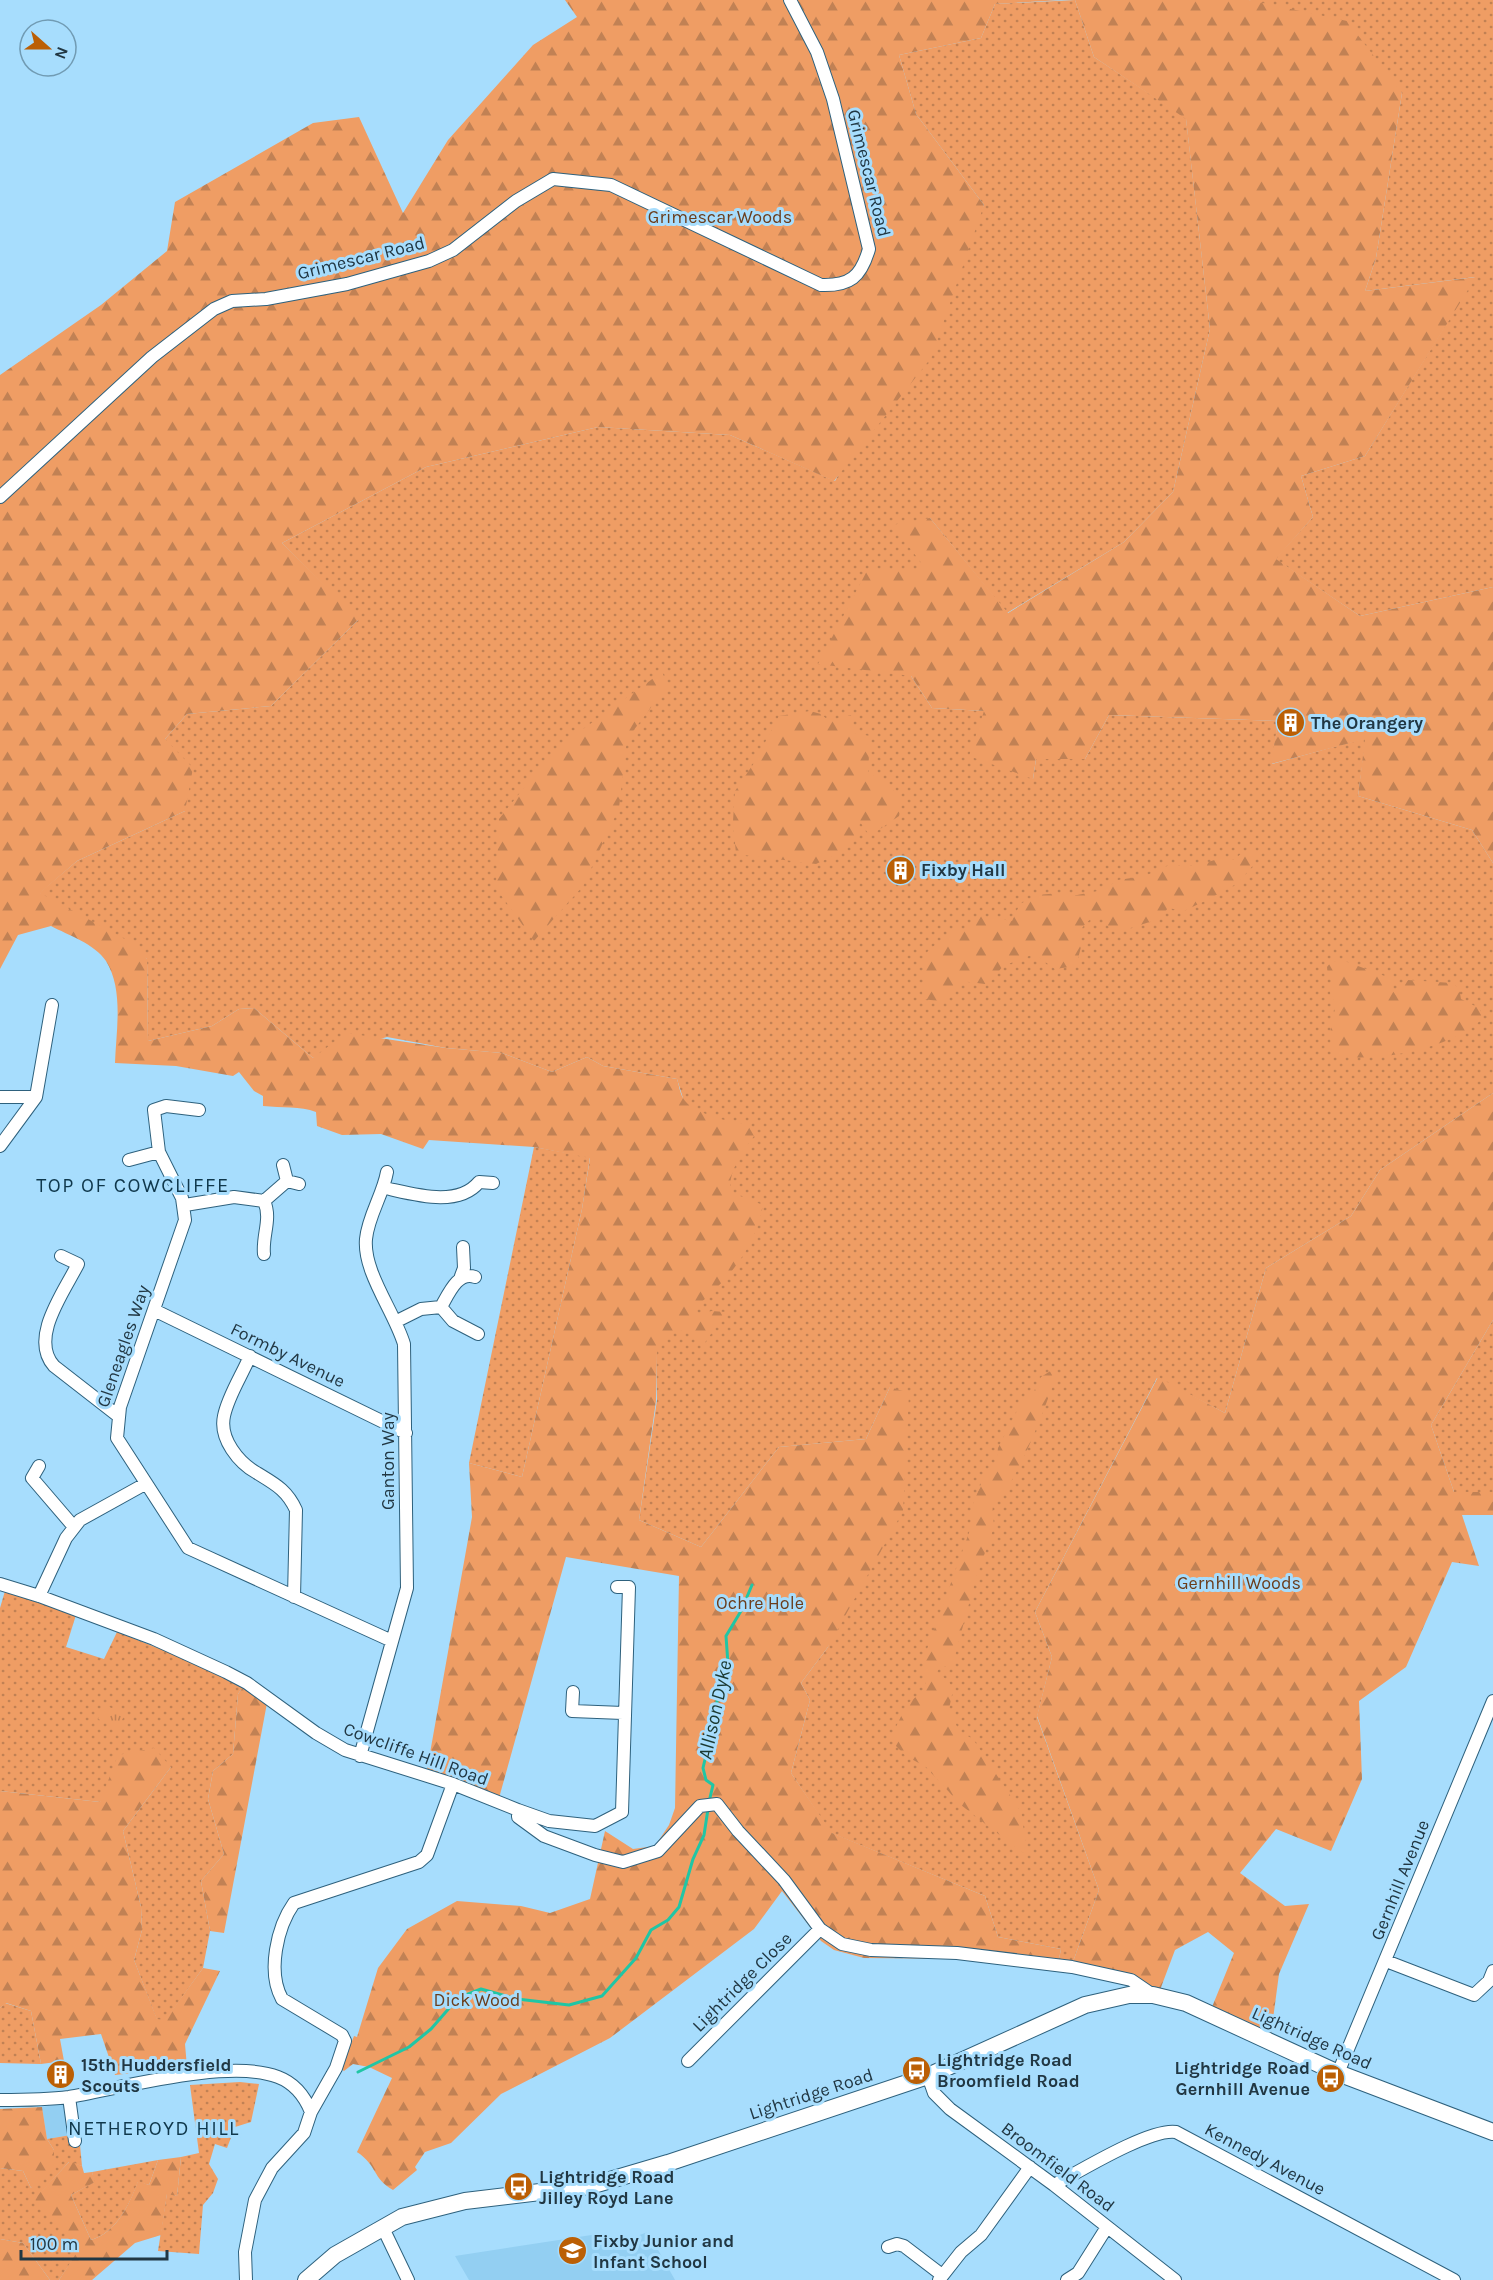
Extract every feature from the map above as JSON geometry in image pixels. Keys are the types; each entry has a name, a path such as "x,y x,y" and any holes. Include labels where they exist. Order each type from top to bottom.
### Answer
{"street":[{"name":"Grimescar Road","path":"0,497 152,357 214,309 232,301 266,298 347,284 429,261 453,250 516,201 553,179 611,185 821,285 841,285 863,270 869,249 833,99 817,52 790,0"},
{"path":"0,1146 36,1097 52,1005"},
{"path":"0,1096 36,1097"},
{"path":"199,1110 166,1106 154,1110 159,1152 184,1206 234,1197 264,1201 293,1183 283,1165"},
{"path":"129,1160 159,1152"},
{"name":"Ganton Way","path":"360,1756 407,1588 404,1344 397,1321 378,1284 366,1250 367,1230 384,1188 387,1172"},
{"path":"384,1188 419,1196 457,1197 473,1189 478,1178 494,1183"},
{"path":"264,1201 268,1210 264,1254"},
{"name":"Gleneagles Way","path":"184,1206 182,1233 117,1414 117,1438 188,1548 392,1641"},
{"path":"441,1307 464,1268 463,1246"},
{"path":"61,1256 78,1264 46,1328 43,1345 46,1355 54,1366 117,1414"},
{"path":"461,1276 467,1274 475,1277"},
{"path":"397,1321 421,1309 441,1307"},
{"path":"441,1307 453,1321 478,1334"},
{"name":"Formby Avenue","path":"154,1310 406,1433"},
{"path":"250,1356 224,1417 225,1431 233,1450 244,1466 281,1487 290,1497 296,1510 294,1597"},
{"path":"39,1467 32,1478 74,1527"},
{"path":"39,1596 66,1538 80,1520 145,1484"},
{"name":"Cowcliffe Hill Road","path":"0,1584 39,1596 154,1640 226,1672 266,1695 316,1733 360,1756 453,1784 518,1810 518,1817 544,1836 595,1855 623,1862 658,1851 699,1806 717,1804 738,1831 784,1880 820,1929"},
{"path":"518,1810 549,1821 595,1826 622,1812 623,1713 629,1587 617,1587"},
{"path":"573,1692 571,1715 623,1713"},
{"name":"Gernhill Avenue","path":"1338,2073 1493,1701"},
{"path":"246,2280 245,2252 255,2200 272,2168 304,2133 311,2112 336,2068 345,2041 342,2035 282,1999 278,1991 277,1948 285,1915 294,1903 419,1862 427,1855 453,1784"},
{"path":"820,1929 842,1944 871,1950 957,1953 1072,1967 1131,1980 1153,1995"},
{"name":"Lightridge Close","path":"688,2061 820,1929"},
{"path":"1386,1961 1474,1995 1489,1981 1493,1971"},
{"name":"Lightridge Road","path":"306,2280 335,2255 402,2217 465,2201 590,2186 928,2076 1106,1998 1153,1995 1186,2003 1338,2073 1493,2132"},
{"path":"0,2100 69,2097 176,2077 250,2071 278,2077 286,2082 305,2098 311,2112"},
{"name":"Broomfield Road","path":"928,2076 934,2093 950,2109 1054,2185 1175,2280"},
{"path":"69,2097 75,2141"},
{"name":"Kennedy Avenue","path":"1054,2185 1138,2142 1169,2131 1454,2280"},
{"path":"888,2247 897,2244 904,2246 941,2278 961,2252 981,2235 1030,2167"},
{"path":"1067,2280 1083,2266 1107,2227"},
{"path":"383,2228 408,2280"}],"shaded area":[{"path":"67,2103 71,2135 47,2139 42,2107"},
{"name":"Fixby Junior and Infant School","path":"648,2232 675,2280 469,2280 455,2256 598,2234 605,2247"}],"green space":[{"path":"565,0 1062,0 995,4 981,38 899,55 916,114 984,205 931,358 834,481 730,435 598,427 426,467 282,543 359,619 271,706 187,714 165,739 193,768 185,811 77,861 40,893 134,944 147,959 148,1041 212,1026 239,1009 254,1008 313,1058 346,1033 446,1048 502,1053 552,1072 587,1057 603,1066 677,1079 683,1098 694,1108 731,1122 747,1124 754,1136 734,1169 730,1192 763,1205 759,1220 747,1249 738,1262 718,1287 694,1308 692,1314 702,1316 711,1311 726,1312 704,1344 694,1338 692,1331 686,1330 676,1332 657,1350 656,1401 639,1520 701,1547 779,1447 866,1439 890,1387 909,1393 903,1511 828,1647 801,1683 810,1700 791,1773 832,1833 985,1896 998,1937 1061,1949 1057,1969 976,1959 864,1958 834,1950 821,1941 782,1891 754,1929 610,2038 501,2094 451,2143 425,2152 415,2167 417,2170 393,2190 381,2181 369,2162 357,2152 392,2078 369,2067 353,2064 344,2071 341,2069 354,2036 357,2037 378,1968 407,1929 457,1901 521,1906 550,1913 590,1899 605,1831 633,1849 655,1846 669,1825 675,1808 679,1576 566,1557 499,1798 427,1770 472,1517 469,1463 522,1477 582,1209 590,1158 534,1147 429,1140 423,1149 381,1134 342,1135 317,1126 316,1112 297,1108 263,1106 263,1096 254,1091 239,1072 233,1076 176,1066 115,1063 118,1011 112,972 106,961 95,950 81,940 51,926 18,935 0,969 0,375 101,305 167,251 175,202 313,123 359,117 403,213 448,140 533,45 577,17"},
{"path":"1075,0 1094,57 1186,118 1210,329 1173,492 1124,542 1007,613 930,518 927,569 911,676 932,708 985,711 1033,779 1036,759 1085,759 1109,715 1278,721 1272,764 1366,738 1358,796 1472,830 1493,863 1493,1093 1380,1170 1351,1216 1266,1268 1225,1413 1157,1378 1035,1612 1052,1657 1037,1717 1099,1890 1070,1970 1057,1969 1061,1949 998,1937 985,1896 831,1833 791,1773 810,1700 801,1683 828,1647 890,1387 866,1439 779,1447 701,1547 639,1520 657,1400 655,1272 696,1140 677,1079 603,1066 587,1057 552,1072 502,1053 446,1048 387,1037 313,1058 254,1008 239,1009 212,1026 148,1041 147,959 39,893 77,861 185,811 165,739 187,714 271,706 358,620 282,543 426,467 598,427 730,435 835,481 984,205 916,114 899,55 981,38 995,4"},
{"path":"1075,0 1249,0 1347,21 1402,93 1376,258 1365,291 1476,277 1365,456 1301,476 1313,517 1276,559 1360,616 1493,587 1493,863 1472,830 1358,796 1365,739 1271,764 1278,721 1109,715 1085,759 1036,759 1033,779 969,756 984,711 932,708 911,676 818,664 868,569 926,569 892,525 930,518 1008,613 1124,542 1173,492 1210,329 1186,119 1094,57"},
{"path":"1249,0 1493,0 1493,587 1360,616 1275,559 1313,517 1301,476 1365,456 1475,277 1365,291 1376,258 1402,93"},
{"path":"662,672 668,685 627,739 619,808 583,886 534,941 496,888 499,819 554,750"},
{"path":"810,711 821,714 829,721 851,715 854,733 870,736 868,772 887,783 902,801 899,816 870,836 860,822 856,835 844,851 816,864 736,854 733,821 735,791 754,763 779,716"},
{"path":"1244,851 1253,852 1255,863 1238,883 1184,911 1168,908 1159,919 1118,932 1112,931 1103,919 1093,917 1079,934 1081,947 1076,966 1055,969 1034,954 1003,966 992,980 985,984 961,981 952,996 943,1002 924,999 922,990 925,955 954,929 970,930 981,916 1012,921 1020,904 1037,895 1060,893 1072,896 1103,890 1118,880 1145,876 1167,866 1195,866 1221,858 1234,860"},
{"path":"1342,960 1390,978 1393,982 1391,989 1396,995 1408,980 1452,983 1459,988 1461,999 1479,1008 1482,1014 1480,1021 1467,1031 1450,1039 1411,1051 1370,1057 1335,1055 1330,1037 1336,1005 1330,993 1333,981 1328,975 1327,967 1331,962"},
{"name":"Gernhill Woods","path":"1493,1093 1493,1320 1431,1425 1454,1492 1493,1492 1493,1515 1462,1515 1479,1566 1452,1562 1406,1667 1359,1701 1362,1779 1331,1851 1276,1829 1240,1873 1285,1906 1309,1904 1279,1974 1271,2034 1212,2007 1234,1953 1208,1932 1175,1950 1160,1990 1070,1970 1099,1890 1037,1716 1052,1657 1035,1612 1158,1377 1225,1413 1266,1268 1351,1216 1380,1170"},
{"path":"534,1147 590,1157 582,1209 522,1477 469,1463"},
{"path":"1493,1320 1493,1492 1454,1492 1431,1425"},
{"path":"1052,1370 1057,1374 1030,1444 1011,1482 1001,1495 992,1501 994,1527 976,1578 954,1659 948,1666 941,1666 936,1673 948,1680 953,1690 949,1709 959,1731 973,1739 1021,1812 1027,1851 1023,1853 961,1805 926,1767 906,1756 896,1746 893,1733 907,1704 922,1692 926,1684 923,1675 926,1652 970,1530 972,1507 982,1481 996,1465 998,1448 1021,1403 1034,1391 1041,1377"},
{"path":"5,1591 76,1615 66,1647 104,1659 117,1632 181,1657 243,1687 238,1694 233,1754 213,1771 208,1799 224,1854 201,1881 210,1931 203,1968 165,2021 157,2020 134,1960 142,1930 141,1907 123,1831 171,1767 100,1802 0,1791 0,1608"},
{"path":"243,1687 267,1703 224,1933 210,1931 201,1881 224,1854 208,1799 213,1771 233,1754 238,1694"},
{"path":"107,1706 125,1714 118,1728 98,1719"},
{"path":"154,1748 171,1767 123,1831 141,1907 142,1930 134,1960 157,2019 165,2020 203,1968 220,1971 185,2044 187,2067 115,2075 101,2034 60,2039 64,2061 41,2064 31,2011 6,2003 0,2008 0,1791 100,1802 118,1755"},
{"path":"5,2003 31,2011 41,2064 0,2063 0,2008"},
{"path":"240,2082 259,2084 251,2122 235,2127 227,2148 215,2144 209,2164 218,2179 213,2193 203,2205 199,2254 158,2251 167,2193 177,2196 181,2157 199,2153 190,2085"},
{"path":"42,2107 47,2139 54,2150 54,2166 31,2188 23,2171 0,2168 0,2109"},
{"path":"71,2135 73,2145 80,2145 82,2166 69,2162 35,2199 82,2246 59,2280 50,2280 23,2243 0,2239 0,2168 23,2171 31,2188 54,2150 47,2139"},
{"path":"181,2157 177,2196 167,2194 161,2235 135,2243 92,2280 59,2280 81,2246 34,2199 70,2161 82,2166 84,2173 92,2172 95,2182 71,2195 91,2240 108,2231 115,2224 131,2199 138,2181 149,2185 158,2160"},
{"path":"158,2160 149,2185 138,2182 121,2217 108,2231 91,2240 71,2195 94,2182 92,2172"},
{"path":"0,2239 23,2243 50,2280 0,2280"}],"waterway":[{"name":"Allison Dyke","path":"709,1802 713,1785 706,1780 703,1768 710,1738 716,1725 718,1679 728,1664 726,1636 741,1611 752,1585"},
{"name":"Allison Dyke","path":"358,2072 409,2047 431,2029 458,1998 481,1989 517,1999 569,2005 602,1996 636,1958 651,1930 668,1920 679,1907 693,1859 704,1835 708,1809"}],"place":[{"name":"The Orangery","path":"1290,723"},
{"name":"Fixby Hall","path":"900,870"},
{"name":"Lightridge Road Broomfield Road","path":"916,2070"},
{"name":"15th Huddersfield Scouts","path":"60,2075"},
{"name":"Lightridge Road Gernhill Avenue","path":"1331,2078"},
{"name":"Lightridge Road Jilley Royd Lane","path":"518,2187"},
{"name":"Fixby Junior and Infant School","path":"572,2251"}],"district":[{"name":"TOP OF COWCLIFFE","path":"133,1185"},
{"name":"NETHEROYD HILL","path":"154,2128"}],"park label":[{"name":"Grimescar Woods","path":"720,217"},
{"name":"Ochre Hole","path":"760,1603"},
{"name":"Dick Wood","path":"477,2000"}]}
